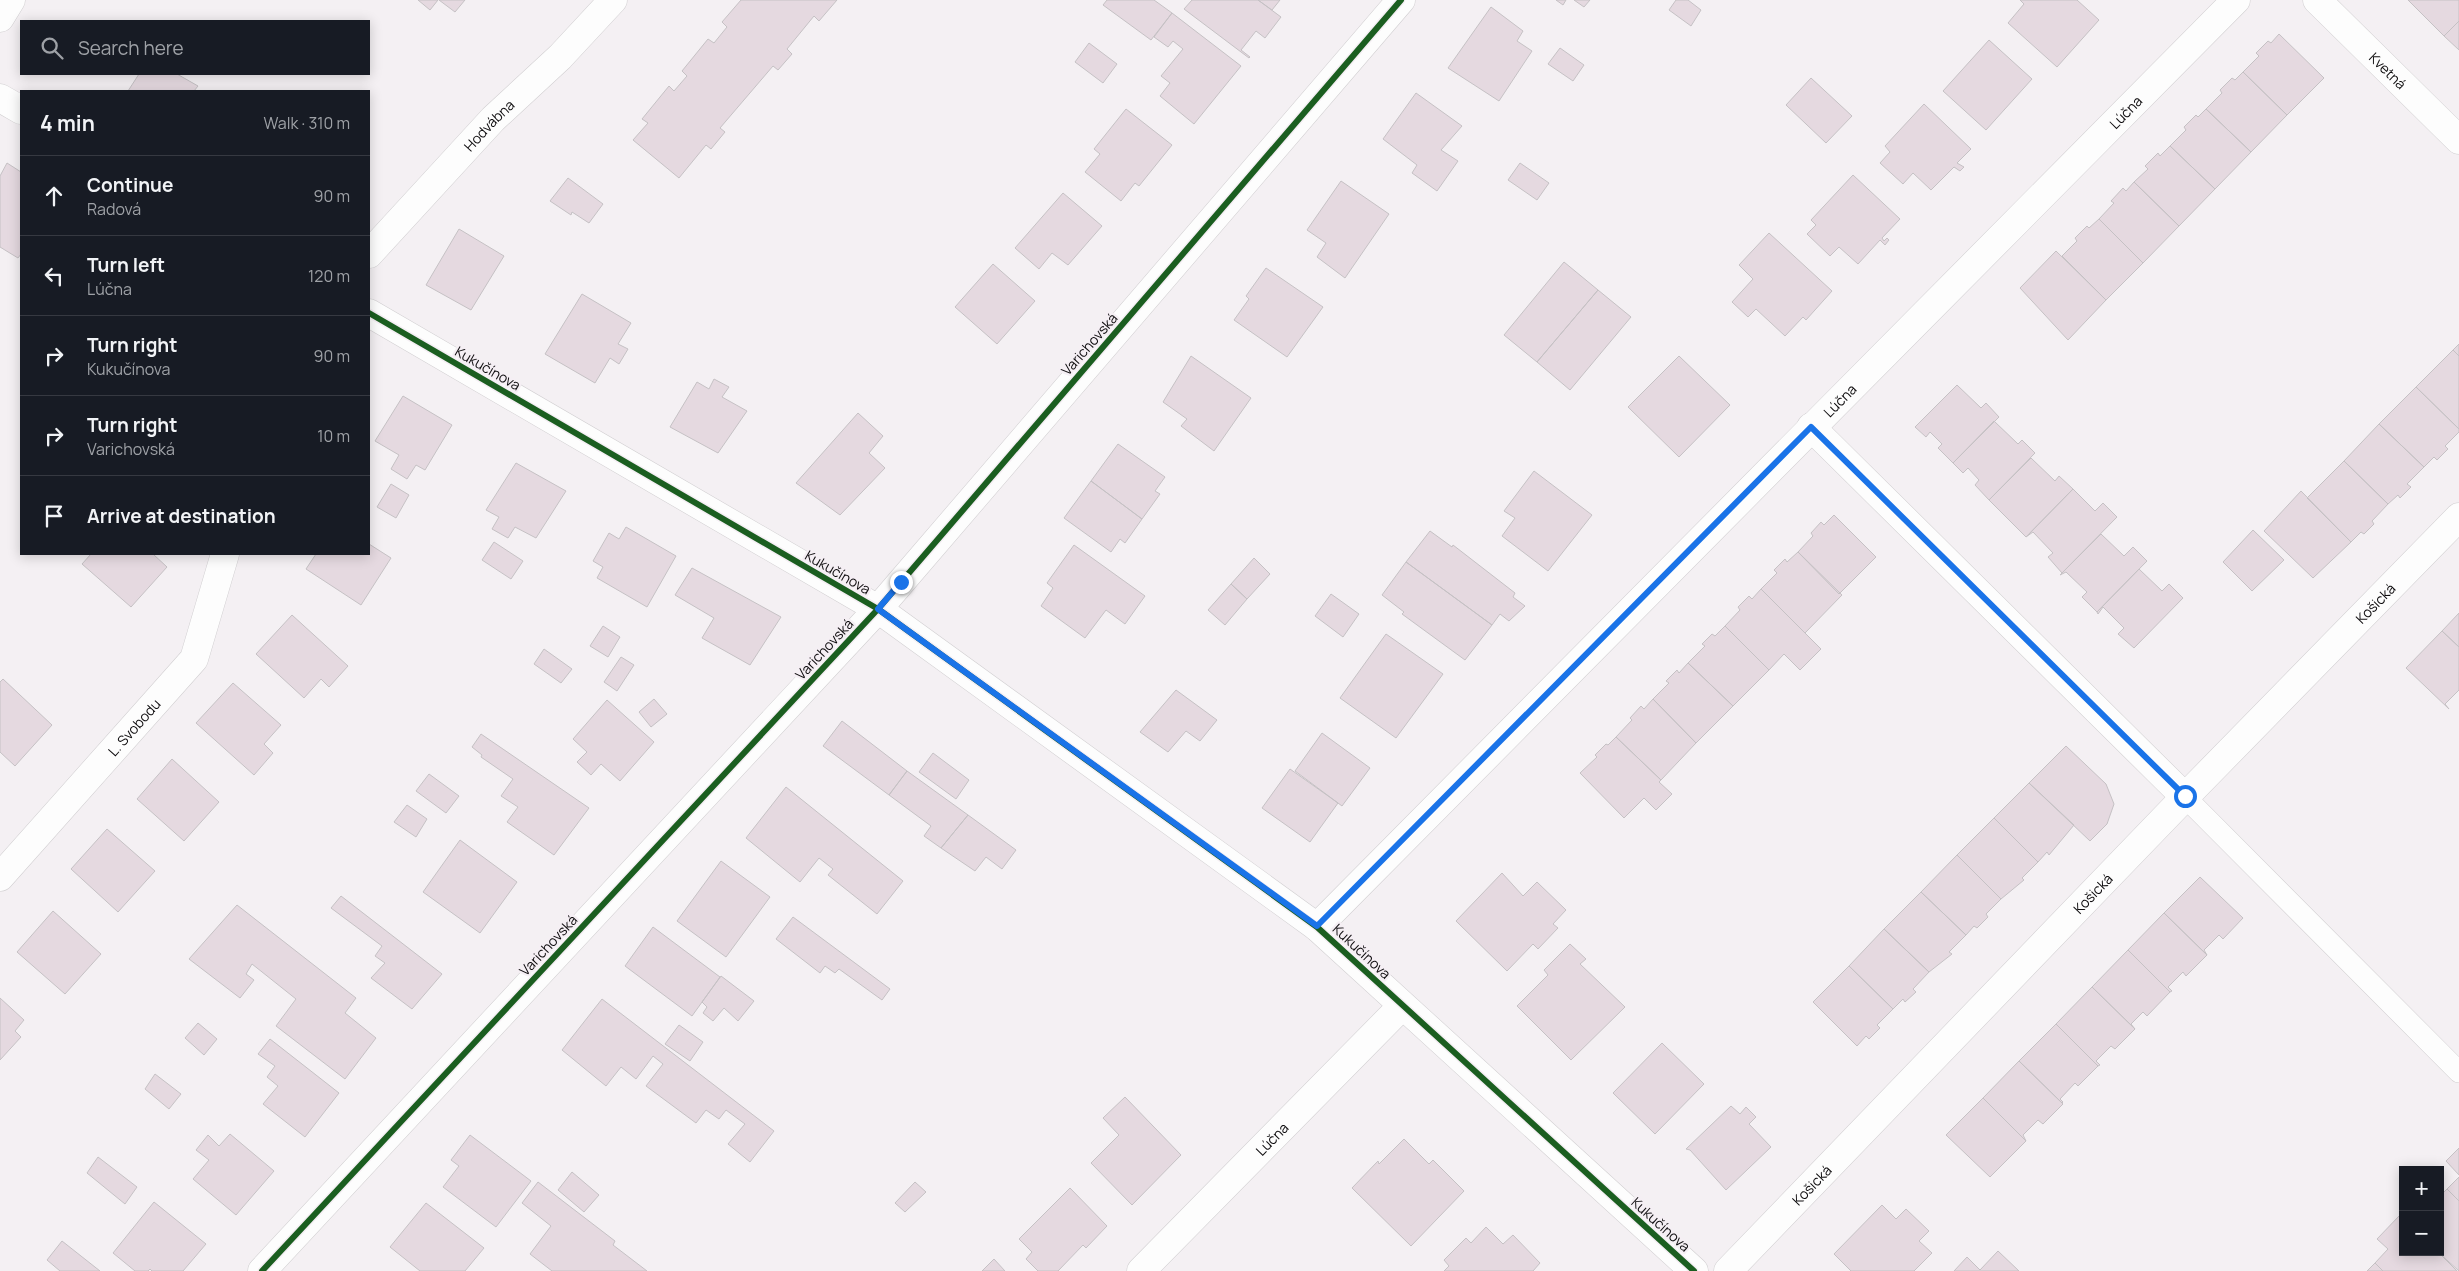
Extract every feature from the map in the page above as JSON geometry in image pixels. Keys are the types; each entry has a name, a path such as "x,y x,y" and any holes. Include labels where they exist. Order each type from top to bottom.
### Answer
{"street":[{"path":"0,18 11,0"},
{"name":"Hodvábna","path":"370,253 493,119 560,57 613,0"},
{"name":"Varichovská","path":"262,1271 878,609 1401,0"},
{"name":"Lúčna","path":"1317,926 2236,0"},
{"name":"Kvetná","path":"2317,0 2459,140"},
{"path":"0,98 20,109"},
{"name":"Kukučínova","path":"370,313 878,609 1317,926 1402,1006 1694,1271"},
{"path":"1811,427 2185,796"},
{"name":"Košická","path":"1728,1271 2185,796 2459,517"},
{"name":"L. Svobodu","path":"0,877 194,659 225,555"},
{"name":"Lúčna","path":"1141,1271 1402,1006"}],"lane":[{"path":"2185,796 2459,1072"}],"building":[{"path":"418,0 438,0 430,10"},
{"path":"439,0 465,0 455,12"},
{"path":"741,0 837,0 819,21 814,16 787,49 792,54 778,70 773,66 720,128 725,132 711,149 706,145 679,178 633,140 648,123 642,119 669,86 674,91 687,76 682,71 708,39 714,43 727,27 722,22"},
{"path":"1107,0 1154,0 1172,13 1151,40 1103,5"},
{"path":"1192,0 1258,0 1281,17 1265,38 1256,31 1241,50 1249,58 1184,9"},
{"path":"1258,0 1280,0 1272,10"},
{"path":"1556,0 1566,0 1563,5"},
{"path":"1574,0 1590,0 1584,7"},
{"path":"1676,0 1688,0 1701,10 1691,26 1669,10"},
{"path":"2020,0 2077,0 2099,20 2057,67 2008,23 2024,4"},
{"path":"2408,0 2459,0 2459,21 2444,36"},
{"path":"1491,7 1523,31 1517,41 1532,51 1499,101 1448,68"},
{"path":"1172,13 1241,66 1194,124 1160,96 1170,83 1161,76 1183,49 1173,41 1168,47 1154,37"},
{"path":"2459,21 2459,50 2444,36"},
{"path":"2279,34 2324,78 2287,115 2243,72 2259,56 2256,53 2268,41 2271,43"},
{"path":"1989,40 2032,79 1986,130 1943,91"},
{"path":"1089,43 1117,64 1103,83 1075,62"},
{"path":"1560,48 1584,65 1573,81 1548,64"},
{"path":"2243,72 2287,115 2251,152 2206,109 2222,93 2220,90 2232,78 2235,80"},
{"path":"138,75 179,75 198,86 195,90 129,90"},
{"path":"1811,78 1852,116 1826,143 1786,105"},
{"path":"1416,93 1462,126 1441,150 1458,161 1437,191 1412,173 1417,165 1383,139"},
{"path":"1924,104 1971,149 1957,163 1964,167 1960,171 1954,167 1931,190 1913,173 1903,184 1880,163 1890,152 1885,146"},
{"path":"1126,109 1172,145 1139,186 1135,183 1121,201 1085,172 1100,154 1094,149"},
{"path":"2206,109 2251,152 2215,189 2170,146 2186,130 2184,127 2196,115 2198,117"},
{"path":"2170,146 2215,189 2179,226 2134,182 2148,169 2145,166 2158,153 2160,156"},
{"path":"7,163 20,171 20,255 18,258 0,247 0,176"},
{"path":"1520,163 1549,183 1537,200 1508,180"},
{"path":"1853,175 1900,219 1882,238 1884,241 1887,238 1889,240 1885,245 1880,240 1858,264 1839,247 1830,256 1807,234 1816,225 1811,220"},
{"path":"568,178 603,204 589,223 572,212 571,215 550,201"},
{"path":"1341,181 1389,214 1345,278 1317,257 1326,243 1307,230"},
{"path":"2134,182 2179,226 2143,263 2099,219 2114,203 2111,201 2123,188 2126,191"},
{"path":"1063,193 1102,226 1068,265 1052,253 1039,269 1015,248"},
{"path":"2099,219 2143,263 2106,300 2062,256 2077,241 2075,238 2087,226 2089,228"},
{"path":"459,229 504,256 471,310 426,285"},
{"path":"1769,233 1832,291 1806,320 1803,317 1785,336 1756,309 1748,317 1732,302 1753,279 1739,265"},
{"path":"2056,251 2106,300 2068,340 2020,288"},
{"path":"1564,262 1598,290 1537,362 1504,335"},
{"path":"993,264 1035,301 997,344 955,307"},
{"path":"1266,268 1323,307 1287,357 1234,320 1249,299 1246,296"},
{"path":"1598,290 1631,317 1570,390 1537,362"},
{"path":"582,294 631,323 618,344 628,349 619,364 610,358 595,383 545,354"},
{"path":"2459,344 2459,356 2453,350"},
{"path":"2453,350 2459,356 2459,429 2416,387"},
{"path":"1191,356 1251,398 1214,451 1181,426 1187,419 1163,402"},
{"path":"1679,356 1730,405 1679,457 1628,407"},
{"path":"714,379 729,387 722,397 747,411 718,453 670,427 697,382 709,389"},
{"path":"1957,385 1981,408 1986,403 1999,417 1953,463 1938,448 1942,444 1930,432 1926,437 1915,427"},
{"path":"2416,387 2459,429 2459,432 2445,446 2448,449 2437,460 2434,457 2424,467 2379,424"},
{"path":"403,396 452,425 425,470 416,465 407,479 391,469 399,455 375,441"},
{"path":"858,413 883,436 869,453 885,468 840,515 796,483"},
{"path":"1994,421 2018,444 2022,440 2035,453 1989,500 1975,485 1979,480 1968,468 1963,473 1953,463"},
{"path":"2379,424 2424,467 2407,484 2411,487 2400,498 2398,495 2388,504 2344,461"},
{"path":"1118,444 1165,477 1155,491 1160,494 1142,519 1091,481"},
{"path":"2031,458 2055,481 2059,476 2073,489 2026,537 1989,500"},
{"path":"2344,461 2388,504 2372,521 2374,524 2364,534 2361,532 2351,542 2307,498"},
{"path":"516,463 566,491 536,538 515,527 508,538 492,529 499,517 486,510"},
{"path":"1534,471 1592,515 1548,571 1502,536 1515,518 1504,511"},
{"path":"1091,481 1142,519 1125,543 1120,539 1111,552 1064,518"},
{"path":"391,484 409,495 396,518 377,507"},
{"path":"2073,489 2095,511 2103,503 2117,517 2062,573 2048,557 2053,553 2033,532 2026,537"},
{"path":"2301,491 2351,542 2313,578 2264,531"},
{"path":"1834,515 1876,557 1839,594 1798,552 1813,536 1811,533 1821,522 1824,525"},
{"path":"626,527 676,556 647,607 597,578 603,567 593,561 609,533 619,539"},
{"path":"2253,530 2284,560 2252,591 2223,562"},
{"path":"1430,531 1452,547 1453,545 1515,593 1513,597 1525,606 1509,621 1500,614 1492,625 1406,562"},
{"path":"2101,534 2124,556 2133,547 2147,561 2097,612 2082,597 2087,592 2066,572 2060,575"},
{"path":"494,542 523,561 511,579 482,560"},
{"path":"370,545 391,558 361,605 306,569 315,555 370,555"},
{"path":"1074,545 1145,596 1125,624 1106,610 1085,638 1041,606 1053,588 1047,583"},
{"path":"1798,552 1842,595 1805,633 1761,589 1777,573 1774,570 1785,559 1787,562"},
{"path":"90,555 154,555 167,567 131,607 82,564"},
{"path":"1254,558 1270,574 1247,599 1231,584"},
{"path":"1406,562 1492,625 1465,660 1402,614 1404,612 1382,595"},
{"path":"692,568 781,617 750,665 702,638 714,618 675,595"},
{"path":"2139,569 2162,591 2169,584 2183,598 2134,648 2118,634 2124,628 2103,607 2098,614 2097,612"},
{"path":"1231,584 1247,599 1225,625 1208,610"},
{"path":"1761,589 1821,649 1800,670 1784,654 1769,670 1725,626 1740,610 1738,607 1749,596 1752,599"},
{"path":"1331,594 1359,614 1343,637 1315,616"},
{"path":"2459,613 2459,647 2442,631"},
{"path":"292,615 348,666 329,687 321,679 304,698 256,654"},
{"path":"603,626 620,637 608,657 590,646"},
{"path":"1725,626 1769,670 1733,706 1688,663 1705,646 1702,644 1712,634 1715,636"},
{"path":"2442,631 2459,647 2459,690 2445,704 2449,709 2406,668"},
{"path":"1386,634 1443,674 1396,738 1340,698"},
{"path":"544,649 572,669 561,683 534,664"},
{"path":"621,657 634,665 617,691 604,682"},
{"path":"1688,663 1733,706 1696,743 1653,699 1669,683 1666,681 1677,670 1679,673"},
{"path":"3,679 52,725 15,766 0,752 0,682"},
{"path":"233,683 281,725 264,744 273,753 254,775 196,723"},
{"path":"1176,690 1217,720 1200,741 1186,731 1168,752 1140,732"},
{"path":"654,699 667,714 651,727 639,712"},
{"path":"1653,699 1696,743 1661,780 1616,737 1632,720 1630,718 1641,706 1644,709"},
{"path":"607,700 654,742 620,781 601,764 591,775 577,762 587,752 573,739"},
{"path":"842,721 907,771 889,795 823,746"},
{"path":"1322,733 1370,768 1342,806 1295,771"},
{"path":"481,734 589,808 554,855 507,822 518,807 501,796 513,779 481,757 482,755 472,747"},
{"path":"1616,737 1661,780 1659,782 1672,794 1656,810 1644,798 1624,818 1580,773 1597,757 1595,755 1606,744 1608,745"},
{"path":"2066,746 2106,784 2114,804 2107,824 2090,841 2029,783"},
{"path":"933,753 969,780 956,799 919,772"},
{"path":"172,759 219,802 184,841 137,799"},
{"path":"1290,769 1338,803 1310,842 1262,808"},
{"path":"907,771 968,815 941,848 924,836 931,826 889,795"},
{"path":"429,774 459,796 446,813 416,791"},
{"path":"2029,783 2074,825 2049,855 2047,852 2038,862 1994,818"},
{"path":"786,787 903,881 877,914 828,875 833,869 819,858 800,882 746,838"},
{"path":"407,805 427,819 416,837 394,822"},
{"path":"968,815 1016,850 1002,869 986,857 975,871 941,848"},
{"path":"1994,818 2038,862 2022,878 2024,880 2001,899 1957,855"},
{"path":"107,829 155,871 118,912 71,869"},
{"path":"460,840 517,882 480,933 423,892"},
{"path":"1957,855 2001,899 1986,914 1988,917 1977,928 1974,926 1966,935 1921,892"},
{"path":"721,861 770,897 726,957 677,921"},
{"path":"1502,873 1523,896 1537,882 1566,910 1553,924 1558,928 1538,949 1533,944 1507,971 1456,921"},
{"path":"2200,877 2243,918 2223,939 2219,935 2204,950 2207,955 2164,913"},
{"path":"1921,892 1966,935 1949,952 1952,954 1929,972 1884,929"},
{"path":"341,896 442,974 412,1009 371,978 385,963 375,956 382,946 331,908"},
{"path":"237,905 356,998 345,1013 376,1038 345,1079 276,1026 296,999 252,964 246,974 254,980 240,998 189,959"},
{"path":"53,911 101,954 65,994 17,952"},
{"path":"2164,913 2207,955 2186,976 2183,972 2168,987 2172,991 2170,992 2128,950"},
{"path":"793,917 890,989 882,1000 839,969 835,973 825,966 820,973 776,939"},
{"path":"653,927 720,977 692,1016 625,966"},
{"path":"1884,929 1929,972 1913,989 1916,992 1905,1002 1903,999 1893,1009 1849,966"},
{"path":"1570,944 1586,959 1580,964 1625,1007 1571,1060 1517,1006 1548,975 1544,970"},
{"path":"2128,950 2170,992 2147,1016 2143,1012 2131,1024 2135,1029 2092,987"},
{"path":"1849,966 1893,1009 1877,1025 1880,1028 1869,1039 1866,1036 1857,1046 1813,1002"},
{"path":"721,976 754,1001 738,1021 724,1008 713,1021 703,1013 707,1007 702,1002"},
{"path":"2092,987 2135,1029 2115,1049 2111,1046 2096,1061 2100,1065 2098,1066 2056,1024"},
{"path":"0,998 24,1020 15,1031 21,1037 0,1060"},
{"path":"602,999 774,1131 750,1162 728,1144 745,1124 726,1110 719,1119 706,1110 696,1123 646,1086 663,1064 653,1056 636,1079 621,1067 606,1086 562,1050"},
{"path":"198,1023 217,1039 204,1055 185,1038"},
{"path":"2056,1024 2098,1066 2078,1086 2075,1083 2060,1099 2062,1103 2019,1061"},
{"path":"679,1025 703,1042 690,1061 665,1044"},
{"path":"270,1039 339,1093 305,1137 263,1104 278,1086 267,1077 275,1066 258,1054"},
{"path":"1662,1043 1704,1084 1655,1134 1613,1093"},
{"path":"2019,1061 2063,1104 2043,1124 2038,1120 2023,1135 2026,1141 1983,1098"},
{"path":"155,1074 181,1094 169,1109 145,1089"},
{"path":"1125,1097 1181,1155 1132,1205 1091,1163 1119,1135 1103,1118"},
{"path":"1983,1098 2026,1141 1990,1177 1946,1135"},
{"path":"1731,1106 1740,1114 1746,1107 1756,1117 1749,1124 1771,1147 1726,1190 1690,1150 1686,1149"},
{"path":"230,1134 274,1171 236,1215 193,1179 209,1160 196,1150 208,1135 219,1146"},
{"path":"470,1135 531,1181 496,1227 443,1187 459,1166 451,1160"},
{"path":"1404,1139 1429,1164 1433,1160 1464,1191 1411,1246 1352,1188 1378,1161 1379,1164"},
{"path":"2459,1148 2459,1175 2446,1161"},
{"path":"98,1157 137,1187 125,1204 87,1173"},
{"path":"572,1172 599,1195 584,1212 558,1190"},
{"path":"2459,1177 2459,1201 2447,1189"},
{"path":"538,1182 615,1241 613,1245 647,1271 552,1271 530,1254 551,1226 522,1203"},
{"path":"915,1182 926,1192 905,1212 895,1203"},
{"path":"1070,1188 1107,1226 1086,1248 1083,1245 1058,1271 1038,1271 1026,1259 1032,1252 1019,1239"},
{"path":"2447,1189 2459,1201 2459,1271 2442,1256 2444,1256 2444,1192"},
{"path":"154,1202 206,1244 183,1271 152,1271 150,1269 148,1271 135,1271 113,1253"},
{"path":"426,1203 484,1248 465,1271 420,1271 390,1247"},
{"path":"1882,1205 1896,1219 1906,1209 1929,1231 1919,1241 1932,1253 1914,1271 1851,1271 1834,1254"},
{"path":"2399,1216 2399,1256 2442,1256 2457,1271 2383,1271 2375,1263 2388,1249 2377,1239"},
{"path":"1486,1227 1503,1244 1513,1235 1540,1263 1533,1271 1444,1271 1449,1266 1444,1260 1466,1238 1471,1243"},
{"path":"62,1241 100,1271 60,1271 47,1260"},
{"path":"1998,1251 2019,1271 1954,1271 1967,1257 1980,1270"},
{"path":"994,1259 1005,1271 982,1271"},
{"path":"2375,1263 2383,1271 2367,1271"}],"cycle path":[{"path":"262,1271 878,609 1401,0"},
{"path":"370,314 878,609 1317,927 1694,1271"}],"route":[{"path":"901,582 878,609 1317,926 1811,427 2185,796"}]}
